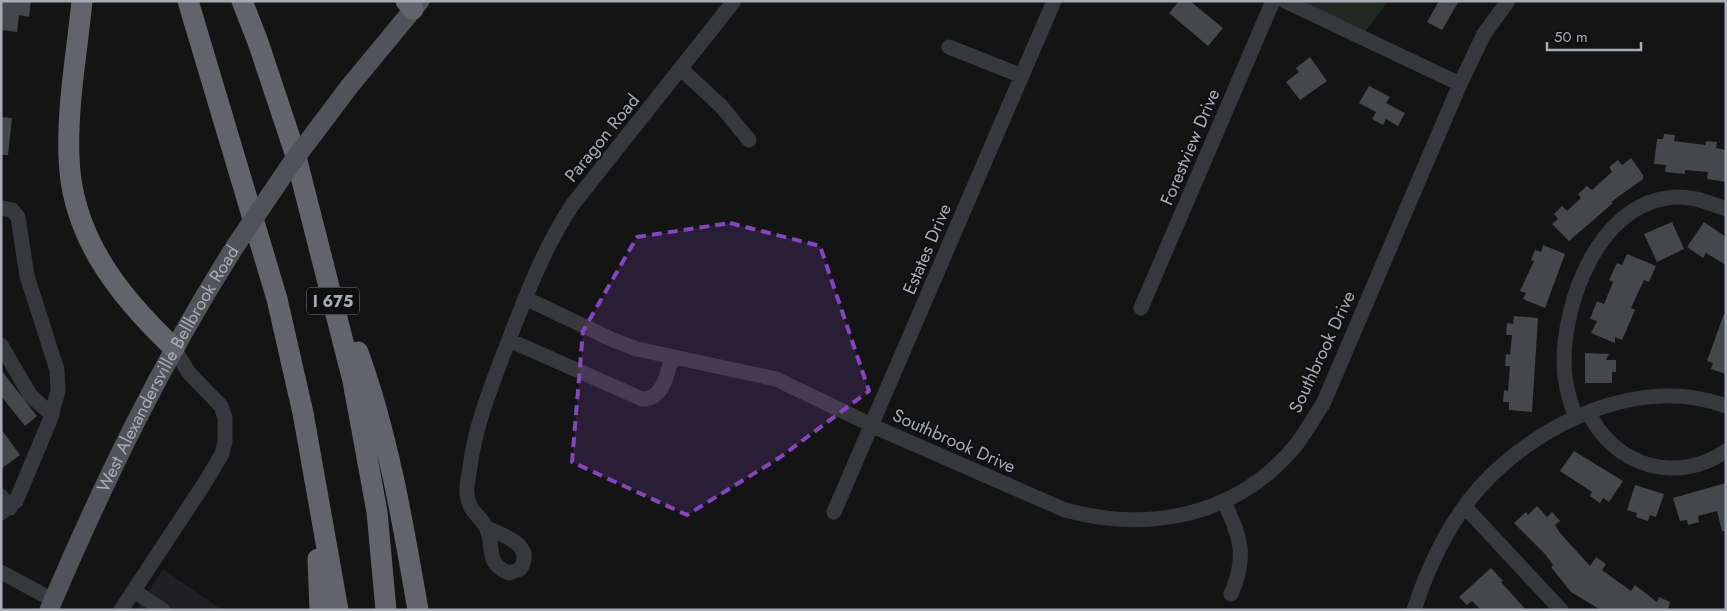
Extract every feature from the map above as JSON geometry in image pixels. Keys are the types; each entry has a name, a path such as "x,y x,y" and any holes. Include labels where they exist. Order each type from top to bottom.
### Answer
{"highway":[{"path":"82,1 69,131 71,180 77,209 89,241 104,270 148,323 174,348"},
{"name":"I 675","path":"188,1 277,299 304,413 313,479 338,610"},
{"name":"I 675","path":"242,1 295,153 353,382 374,493 386,610"},
{"path":"318,244 374,396 394,479 418,610"},
{"path":"313,479 320,610"}],"main road":[{"name":"West Alexandersville Bellbrook Road","path":"51,605 107,476 174,348 236,245 290,164 413,4"}],"street":[{"name":"Paragon Road","path":"487,528 468,504 467,492 473,443 483,408 522,304 560,223 572,204 734,1"},
{"name":"Estates Drive","path":"834,512 1054,1"},
{"name":"Forestview Drive","path":"1141,308 1273,1"},
{"path":"1285,1 1460,84"},
{"name":"Southbrook Drive","path":"522,304 637,349 776,379 872,425 1064,510 1088,516 1125,521 1154,520 1179,516 1237,495 1280,462 1295,446 1323,404 1460,84 1484,34 1508,1"},
{"path":"949,47 1022,76"},
{"path":"681,68 721,106 749,140"},
{"path":"1726,209 1692,198 1668,197 1654,200 1624,219 1608,233 1594,252 1576,296 1565,346 1565,382 1582,415 1603,438 1625,454 1651,466 1673,469 1704,464 1726,451"},
{"path":"1,208 12,210 18,217 27,276 57,370 58,391 52,415 16,501 4,506"},
{"path":"509,340 642,399 650,399 663,386 672,357"},
{"path":"1,345 30,395 52,415"},
{"path":"121,610 204,484 222,454 225,441 225,418 221,406 189,373 174,348"},
{"path":"1414,610 1435,558 1466,508 1481,487 1524,448 1582,415 1636,399 1656,396 1697,398 1726,406"},
{"path":"1224,501 1241,546 1239,574 1231,594"},
{"path":"1466,508 1561,610"},
{"path":"1,572 51,605"},
{"path":"134,591 163,610"}],"highlighted area":[{"path":"730,223 820,246 869,391 779,458 687,515 572,462 583,331 637,237"}],"shaded area":[{"path":"1285,1 1388,1 1361,38"},
{"path":"163,569 222,610 137,610"}],"building":[{"path":"1,1 31,1 29,17 19,15 17,32 1,30"},
{"path":"1179,1 1190,1 1223,28 1208,46 1169,13"},
{"path":"1439,1 1459,1 1442,30 1427,22"},
{"path":"1310,57 1327,81 1300,100 1286,82 1299,72 1296,68"},
{"path":"1369,86 1390,97 1386,103 1405,113 1398,126 1386,119 1383,125 1372,119 1376,112 1359,103"},
{"path":"1,117 12,118 8,155 1,155"},
{"path":"1664,134 1675,135 1674,141 1705,145 1706,141 1717,142 1716,148 1726,150 1726,182 1707,179 1708,172 1685,170 1685,174 1665,172 1666,165 1654,164 1657,139 1663,139"},
{"path":"1631,158 1643,175 1643,179 1611,202 1613,203 1569,241 1552,224 1558,219 1554,214 1562,206 1567,211 1581,198 1578,194 1587,186 1592,190 1612,172 1609,167 1618,160 1622,165"},
{"path":"1672,222 1684,249 1657,262 1644,234"},
{"path":"1704,222 1726,237 1726,265 1706,253 1703,258 1687,247"},
{"path":"1543,245 1565,254 1545,308 1523,299 1526,293 1520,291 1534,261 1531,260 1535,250 1541,252"},
{"path":"1627,254 1656,266 1649,282 1644,280 1631,308 1635,310 1622,340 1615,337 1615,343 1591,333 1597,321 1590,319 1597,301 1604,304 1613,282 1609,280 1617,263 1622,265"},
{"path":"1724,314 1726,315 1726,374 1711,369 1713,363 1707,361"},
{"path":"1514,316 1538,318 1532,412 1509,410 1509,402 1503,402 1504,390 1508,391 1510,366 1505,366 1506,354 1510,355 1512,335 1506,335 1507,323 1513,324"},
{"path":"1585,353 1609,354 1606,360 1616,360 1616,372 1612,372 1612,383 1585,383"},
{"path":"1,370 37,416 25,426 1,396"},
{"path":"1,429 20,455 1,469"},
{"path":"1574,451 1623,481 1609,502 1603,498 1600,503 1590,496 1592,492 1560,471"},
{"path":"1726,483 1726,531 1722,531 1717,511 1698,516 1699,522 1688,525 1687,520 1680,521 1673,498"},
{"path":"1635,485 1664,494 1656,517 1650,515 1648,521 1636,517 1637,513 1627,510"},
{"path":"1537,506 1547,517 1552,512 1560,521 1555,525 1560,533 1590,566 1596,557 1606,564 1602,570 1631,591 1635,585 1657,602 1659,597 1670,602 1668,610 1601,610 1571,592 1551,567 1553,565 1545,554 1514,523 1526,512 1528,515"},
{"path":"1491,568 1526,610 1481,610 1472,601 1467,605 1459,597"}]}
